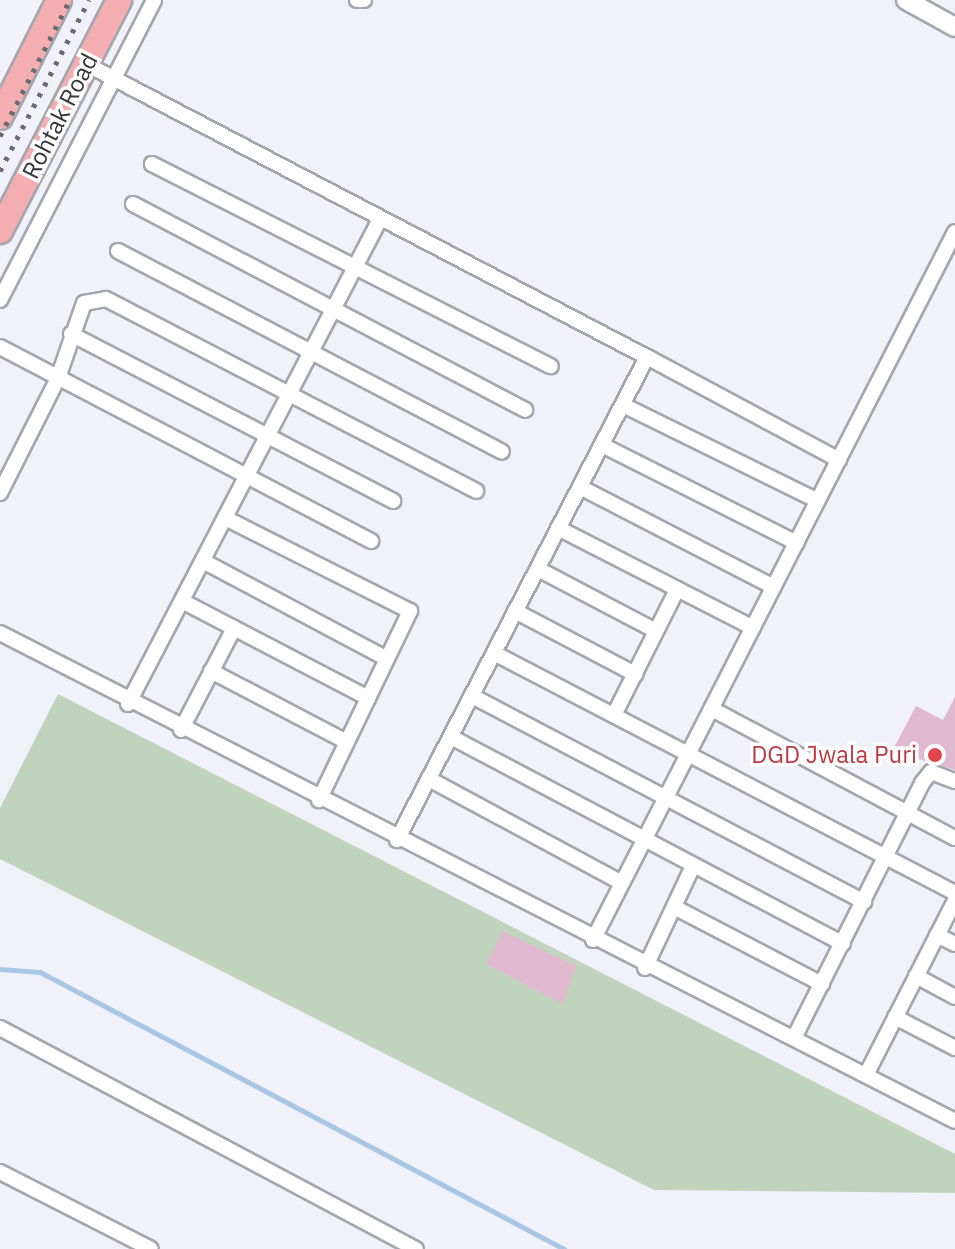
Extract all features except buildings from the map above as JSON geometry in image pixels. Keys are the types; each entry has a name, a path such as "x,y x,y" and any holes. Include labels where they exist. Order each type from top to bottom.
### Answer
{"highway":[{"name":"Rohtak Road","path":"0,231 119,0"},
{"path":"0,117 50,3"}],"street":[{"path":"0,300 117,79 154,0"},
{"path":"357,0 364,0"},
{"path":"906,0 955,27"},
{"path":"86,64 839,460"},
{"path":"152,164 551,366"},
{"path":"133,204 525,410"},
{"path":"128,704 380,219"},
{"path":"593,940 955,232"},
{"path":"118,251 502,452"},
{"path":"0,493 58,378 84,303 106,299 476,491"},
{"path":"71,334 393,501"},
{"path":"0,347 371,541"},
{"path":"397,840 647,357"},
{"path":"623,405 818,501"},
{"path":"602,445 797,543"},
{"path":"580,487 774,587"},
{"path":"225,518 410,611 319,800"},
{"path":"558,528 753,628"},
{"path":"203,561 387,659"},
{"path":"538,569 656,631"},
{"path":"614,715 677,590"},
{"path":"182,601 368,698"},
{"path":"515,611 635,674"},
{"path":"181,730 234,628"},
{"path":"0,633 128,704 645,968 794,1038 955,1121"},
{"path":"494,653 955,893"},
{"path":"211,671 347,742"},
{"path":"472,696 864,902"},
{"path":"712,709 955,838"},
{"path":"451,737 843,944"},
{"path":"794,1038 931,772 955,781"},
{"path":"429,779 622,883"},
{"path":"645,968 693,866"},
{"path":"866,1075 955,900"},
{"path":"674,907 822,984"},
{"path":"937,935 955,944"},
{"path":"916,976 955,997"},
{"path":"895,1017 955,1048"},
{"path":"0,1028 416,1249"},
{"path":"0,1172 151,1249"}],"green space":[{"path":"58,694 955,1154 955,1193 654,1190 0,859 0,808"}],"waterway":[{"path":"0,969 40,972 564,1249"}],"railway":[{"path":"0,136 70,0"},
{"path":"0,171 89,0"}],"place":[{"name":"DGD Jwala Puri","path":"935,755"}]}
